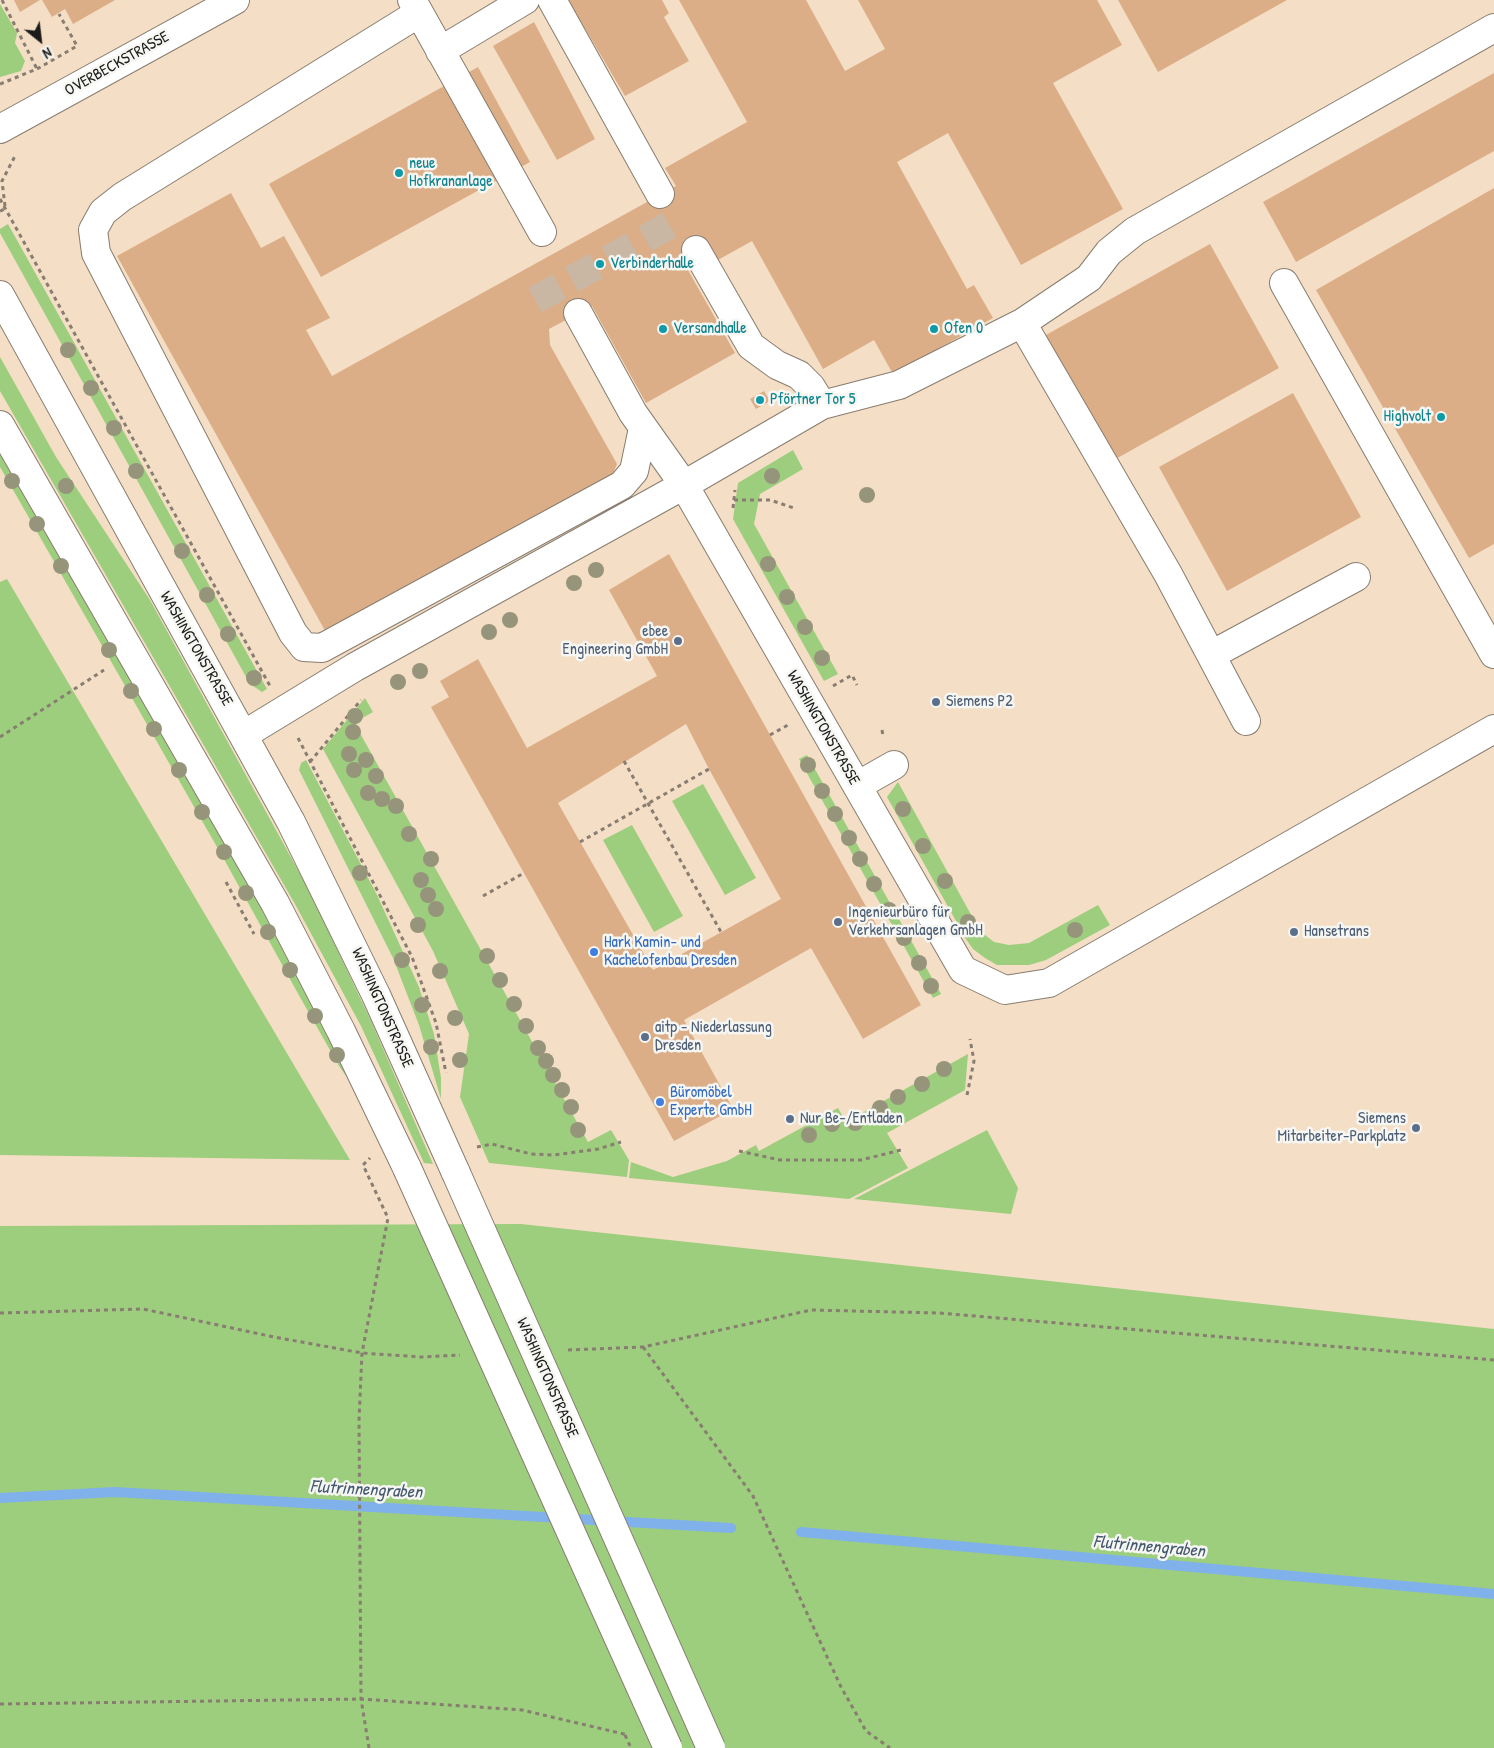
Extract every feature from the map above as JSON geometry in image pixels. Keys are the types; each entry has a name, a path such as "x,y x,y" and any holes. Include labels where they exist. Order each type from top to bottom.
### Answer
{"main road":[{"name":"OVERBECKSTRASSE","path":"0,129 234,0"},
{"path":"440,51 525,0"},
{"path":"552,0 660,194"},
{"path":"542,232 416,6 122,197 103,212 93,230 96,252 293,633 304,647 322,648 622,485 634,471 643,428"},
{"path":"245,734 355,667 684,485 822,405 899,385 1022,324 1089,278 1109,252 1135,231 1494,28"},
{"path":"696,250 751,346 777,365 799,375 811,387 822,405"},
{"path":"1284,283 1494,654"},
{"name":"WASHINGTONSTRASSE","path":"0,294 123,519 245,734 339,916 456,1173 711,1748"},
{"name":"WASHINGTONSTRASSE","path":"578,313 632,413 684,485 963,970 1005,990 1049,984 1494,729"},
{"path":"1022,324 1168,574 1246,721"},
{"path":"0,425 275,903 341,1031 407,1168 668,1748"},
{"path":"1211,655 1356,577"},
{"path":"857,786 894,765"}],"path":[{"path":"2,0 37,69"},
{"path":"0,84 37,69 77,46 59,14"},
{"path":"0,199 284,710 412,956 436,1023 447,1076"},
{"path":"0,211 5,208"},
{"path":"734,500 770,500 794,508"},
{"path":"99,661 108,678"},
{"path":"0,737 104,670"},
{"path":"310,762 362,698"},
{"path":"624,761 720,932"},
{"path":"580,842 709,769"},
{"path":"483,896 524,873"},
{"path":"222,876 255,935"},
{"path":"967,1095 974,1061 970,1039"},
{"path":"471,1148 492,1144 532,1154 554,1155 598,1149 621,1142"},
{"path":"739,1151 780,1160 861,1160 901,1150"},
{"path":"363,1165 388,1218 362,1353 358,1521 361,1699 369,1748"},
{"path":"0,1313 143,1309 274,1337 362,1353 422,1357 470,1355"},
{"path":"566,1350 643,1347 811,1310 821,1310 939,1313 1494,1360"},
{"path":"643,1347 753,1496 841,1688 866,1731 890,1748"},
{"path":"0,1704 361,1699 522,1710 634,1736"},
{"path":"624,1734 631,1748"}],"green space":[{"path":"0,4 17,33 15,43 25,61 21,71 0,77"},
{"path":"8,224 267,689 262,692 250,684 0,233 0,229"},
{"path":"0,357 56,457 150,600 311,894 371,1021 433,1164 424,1163 361,1026 295,904 0,391"},
{"path":"793,450 803,469 760,494 754,524 838,674 824,681 733,519 738,483"},
{"path":"0,453 240,870 327,1028 363,1100 339,1066 225,861 0,467"},
{"path":"7,579 350,1160 0,1155 0,582"},
{"path":"365,698 373,712 357,721 356,726 588,1142 611,1130 629,1160 627,1177 489,1163 460,1097 469,1034 433,951 323,749"},
{"path":"807,755 941,994 933,998 799,759"},
{"path":"306,760 377,895 419,987 434,1034 441,1078 441,1099 419,1025 393,958 299,770 301,763"},
{"path":"898,782 980,931 994,942 1009,945 1029,943 1098,905 1110,925 1046,960 1029,965 997,965 985,958 973,949 966,939 887,797"},
{"path":"703,784 756,878 725,895 672,801"},
{"path":"632,825 683,916 654,932 603,840"},
{"path":"968,1054 965,1090 887,1133 908,1168 849,1199 629,1178 631,1162 673,1177 727,1161 756,1145 759,1151 838,1108 846,1122"},
{"path":"987,1130 1018,1188 1011,1214 854,1199"},
{"path":"521,1224 1494,1329 1494,1748 0,1748 0,1226"}],"building":[{"path":"14,0 40,0 20,12"},
{"path":"42,0 115,0 73,24 65,9 52,17"},
{"path":"568,0 662,0 669,13 664,17 689,61 625,96"},
{"path":"679,0 806,0 845,71 885,49 858,0 1097,0 1122,45 1053,83 1123,209 1021,265 948,133 897,162 967,289 974,285 993,318 893,374 874,340 823,369 752,241 716,261 706,243 680,256 735,353 646,403 592,306 549,329 550,345 617,464 610,481 328,636 117,256 231,193 261,248 284,236 330,318 306,330 332,376 676,186 665,168 747,122"},
{"path":"1118,0 1287,0 1158,72"},
{"path":"534,22 595,139 557,160 493,46"},
{"name":"neue Hofkrananlage","path":"478,67 530,162 321,277 269,184"},
{"path":"1494,73 1494,151 1296,262 1263,202"},
{"name":"Highvolt","path":"1494,188 1494,544 1469,558 1316,290"},
{"path":"1210,244 1279,368 1112,461 1044,336"},
{"name":"Pförtner Tor 5","path":"764,391 770,401 756,409 750,399"},
{"path":"1293,393 1361,517 1227,591 1159,467"},
{"path":"669,554 921,1005 863,1039 811,948 684,1020 733,1109 674,1141 431,707 449,697 440,681 478,659 527,748 657,676 609,590","holes":["686,724 781,899 653,970 558,803"]}],"waterway":[{"name":"Flutrinnengraben","path":"0,1498 115,1492 731,1528"},
{"name":"Flutrinnengraben","path":"801,1532 1494,1594"}],"tunnel":[{"path":"535,300 677,221"}],"place":[{"name":"neue Hofkrananlage","path":"399,173"},
{"name":"Verbinderhalle","path":"600,264"},
{"name":"Versandhalle","path":"663,329"},
{"name":"Ofen 0","path":"934,329"},
{"name":"Pförtner Tor 5","path":"760,400"},
{"name":"Highvolt","path":"1441,417"},
{"name":"ebee Engineering GmbH","path":"678,641"},
{"name":"Siemens P2","path":"936,702"},
{"name":"Ingenieurbüro für Verkehrsanlagen GmbH","path":"838,922"},
{"name":"Hansetrans","path":"1294,932"},
{"name":"Hark Kamin- und Kachelofenbau Dresden","path":"594,952"},
{"name":"aitp - Niederlassung Dresden","path":"645,1037"},
{"name":"Büromöbel Experte GmbH","path":"660,1102"},
{"name":"Nur Be-/Entladen","path":"790,1119"},
{"name":"Siemens Mitarbeiter-Parkplatz","path":"1416,1128"}]}
